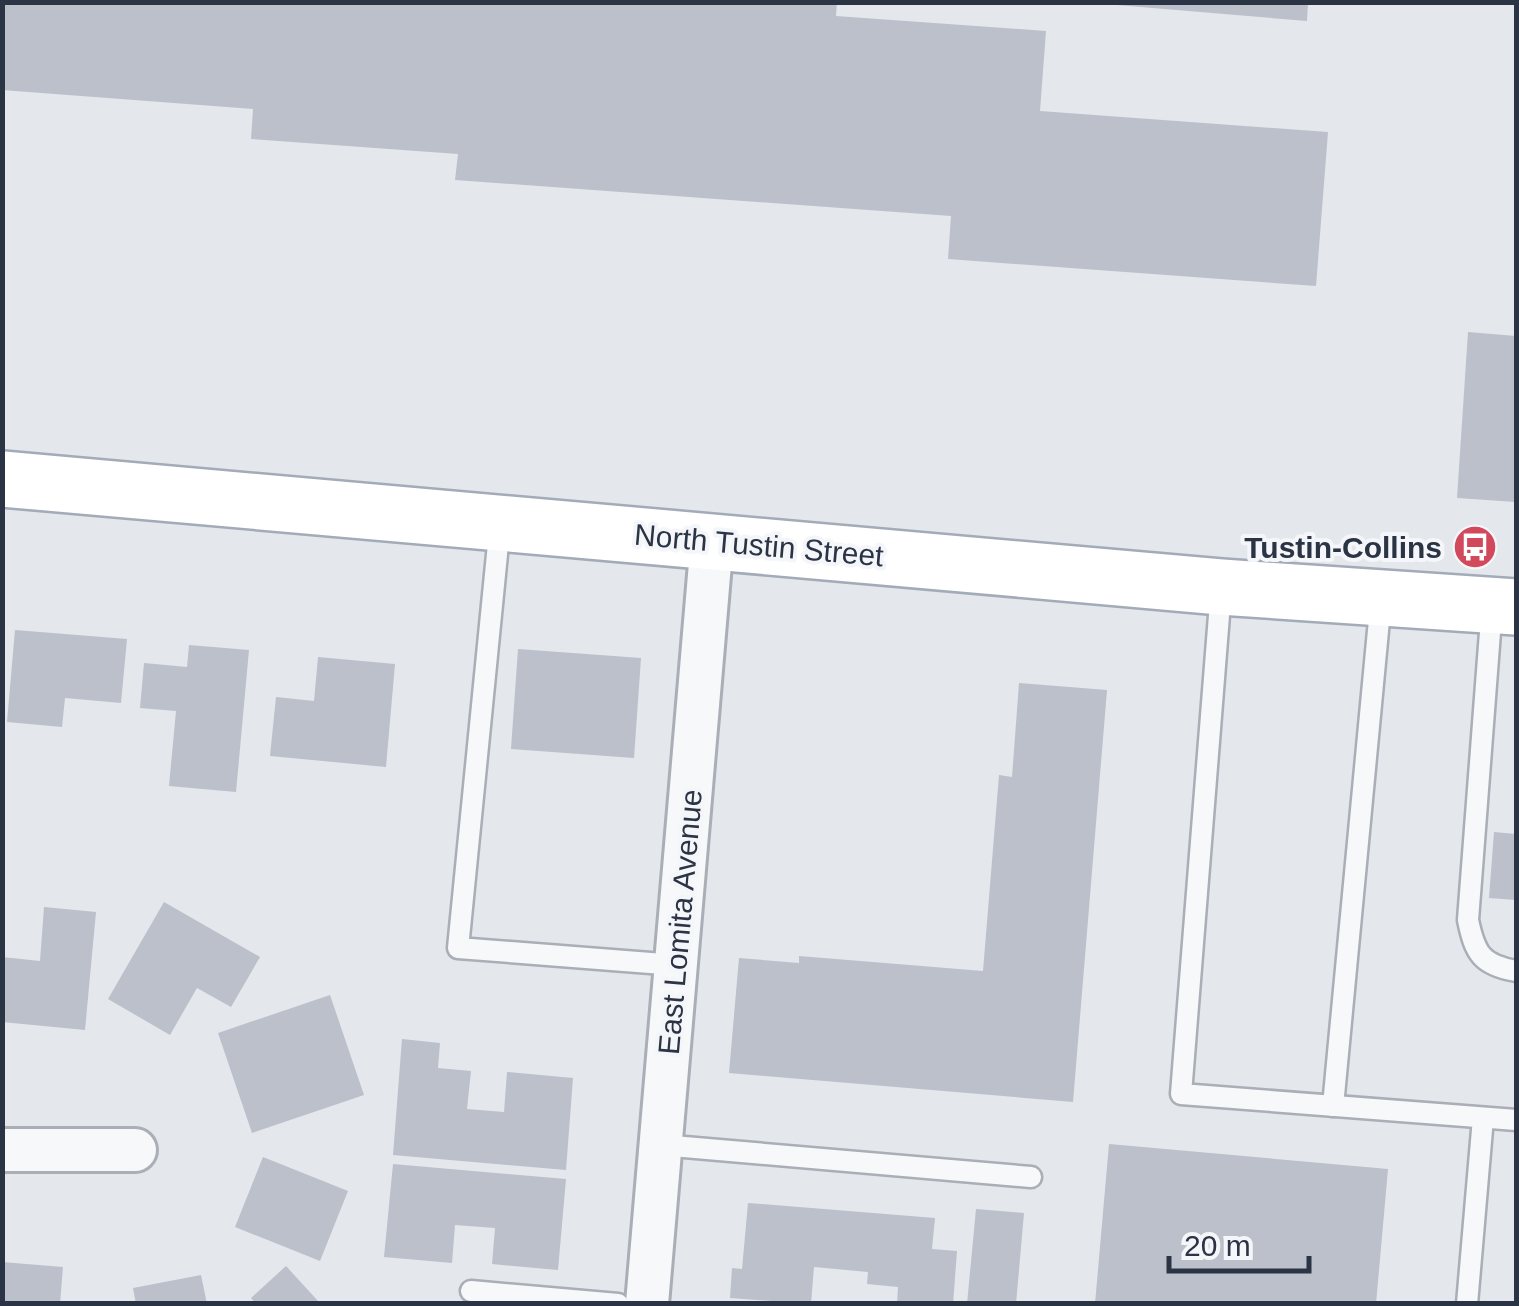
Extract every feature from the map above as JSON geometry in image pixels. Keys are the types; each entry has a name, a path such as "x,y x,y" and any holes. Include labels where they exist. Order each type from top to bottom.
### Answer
{"main road":[{"name":"North Tustin Street","path":"2,479 1221,587 1504,606"}],"street":[{"name":"East Lomita Avenue","path":"647,1304 712,540"},
{"path":"2,1150 135,1150"}],"lane":[{"path":"500,522 458,948 676,965"},
{"path":"1221,587 1181,1094 1516,1120"},
{"path":"1334,1106 1381,597"},
{"path":"1504,606 1468,920 1473,948 1483,961 1516,971"},
{"path":"1468,1304 1482,1118"},
{"path":"661,1145 1031,1177"},
{"path":"471,1291 618,1304"}],"building":[{"path":"2,2 837,2 836,16 1046,31 1040,111 1328,132 1316,286 948,259 951,216 455,180 458,154 251,139 253,109 2,90"},
{"path":"1081,2 1308,2 1307,21"},
{"path":"1468,332 1516,336 1516,502 1457,498"},
{"path":"15,630 127,639 121,703 65,698 62,727 7,722"},
{"path":"189,645 249,650 236,792 169,786 176,711 140,708 144,663 187,667"},
{"path":"518,649 641,658 634,758 511,749"},
{"path":"318,657 395,664 386,767 270,756 276,697 314,701"},
{"path":"1019,683 1107,690 1073,1102 729,1073 739,958 799,963 799,956 983,971 999,775 1012,777"},
{"path":"1494,832 1516,834 1516,900 1489,898"},
{"path":"164,902 260,957 231,1007 197,988 170,1035 108,999"},
{"path":"44,907 96,912 85,1030 2,1022 2,957 40,961"},
{"path":"330,995 364,1095 252,1133 218,1033"},
{"path":"402,1039 440,1043 438,1068 471,1071 467,1109 504,1112 507,1072 573,1078 566,1170 393,1155"},
{"path":"1109,1144 1388,1169 1376,1304 1095,1304"},
{"path":"263,1157 348,1191 320,1261 235,1227"},
{"path":"393,1164 566,1179 558,1270 492,1264 495,1228 455,1225 452,1263 384,1257"},
{"path":"748,1203 935,1218 932,1249 957,1251 953,1304 897,1304 898,1287 867,1284 868,1272 814,1267 811,1304 730,1298 732,1268 742,1269"},
{"path":"976,1209 1024,1213 1016,1304 967,1304"},
{"path":"2,1262 63,1267 60,1304 2,1304"},
{"path":"286,1266 318,1301 256,1304 251,1298"},
{"path":"201,1275 207,1304 136,1304 133,1288"}],"place":[{"name":"Tustin-Collins","path":"1475,547"}]}
